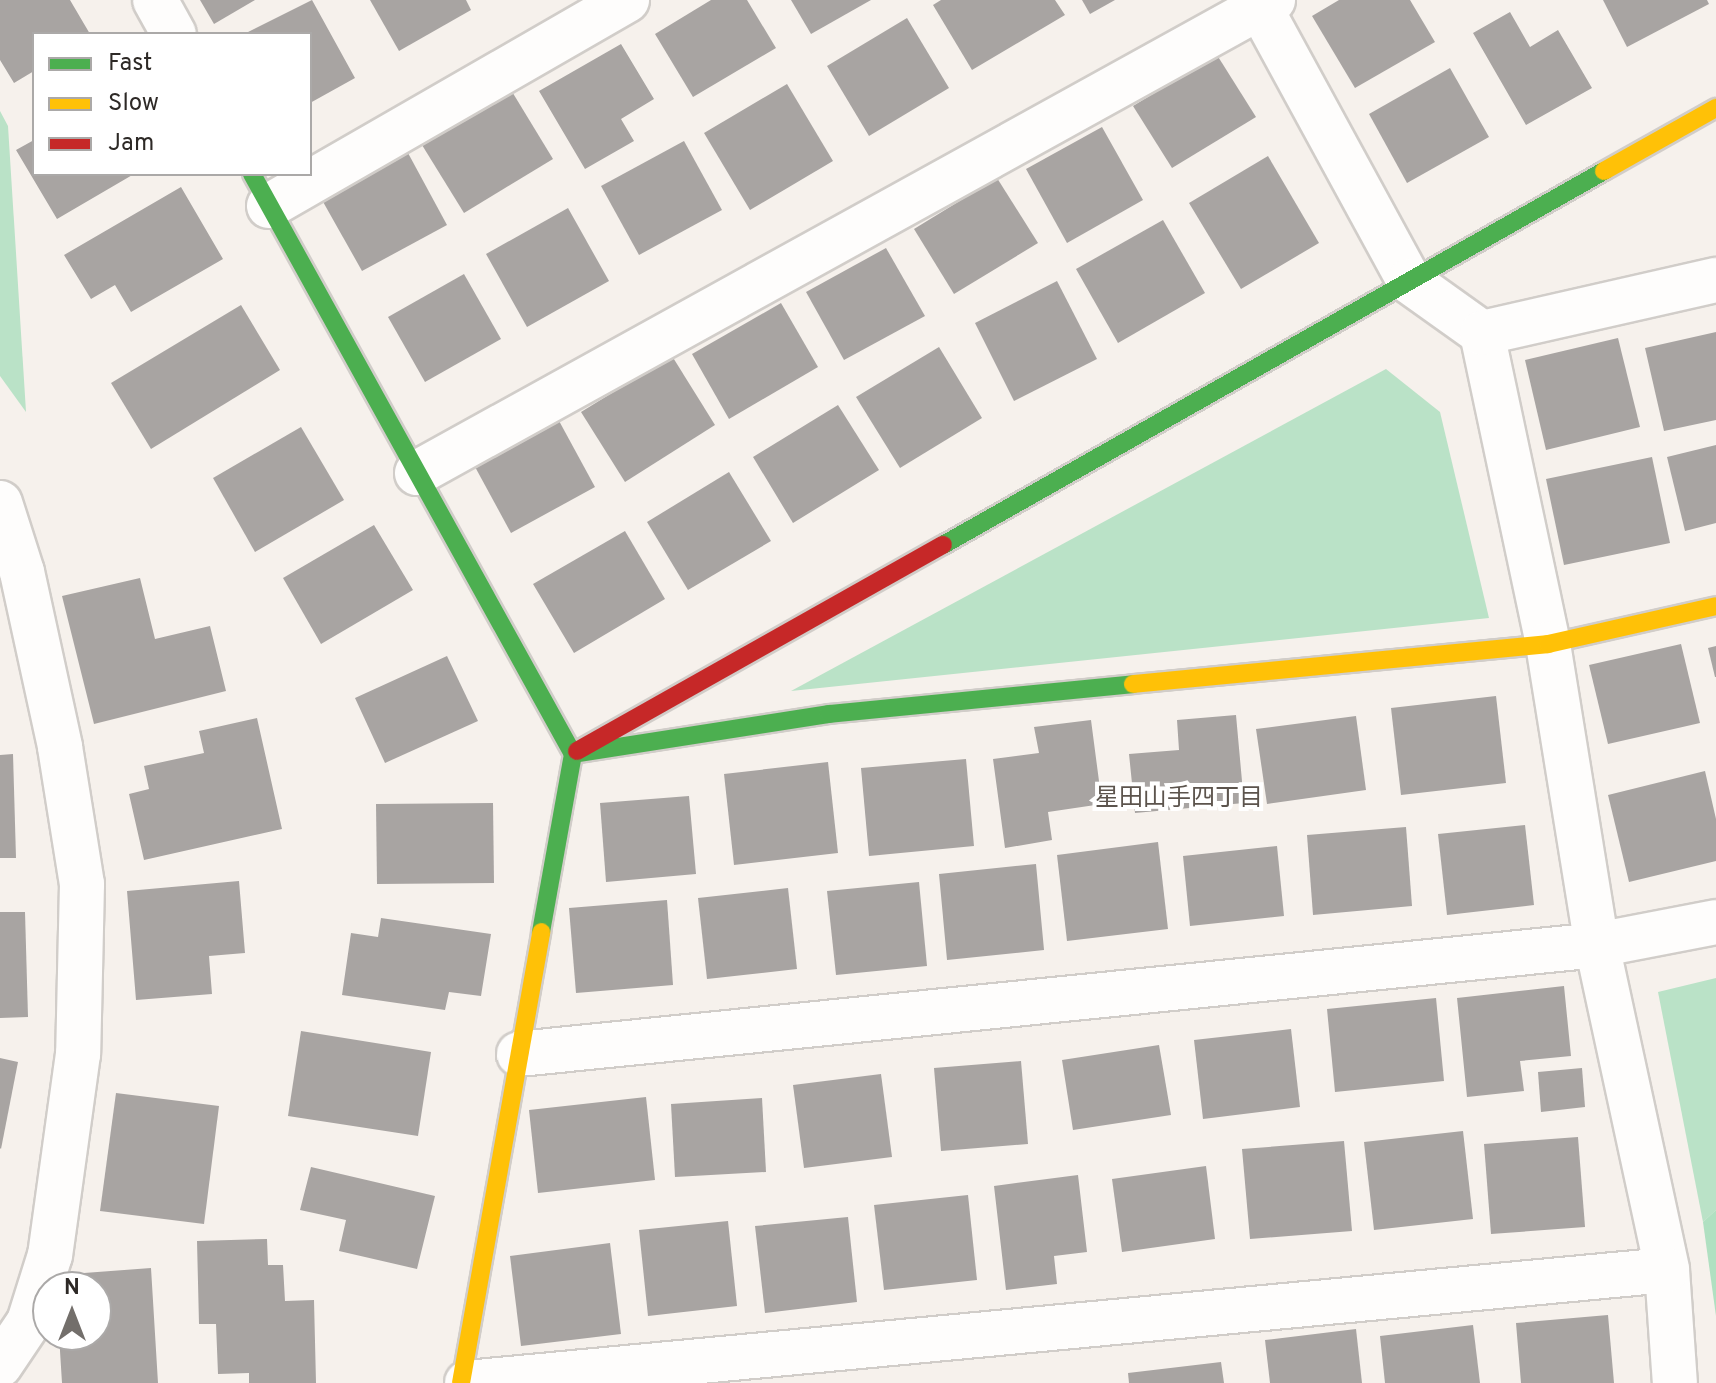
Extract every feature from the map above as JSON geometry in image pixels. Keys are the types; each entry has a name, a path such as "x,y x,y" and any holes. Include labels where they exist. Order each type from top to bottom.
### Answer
{"street":[{"path":"155,0 173,32"},
{"path":"312,164 627,0"},
{"path":"417,473 1263,2 1409,281 1482,333 1548,644 1597,945 1667,1270 1675,1383"},
{"path":"573,754 1716,108"},
{"path":"288,176 261,190 573,754 464,1383 1667,1270"},
{"path":"1482,333 1716,280"},
{"path":"0,503 10,567 82,884 79,1038 50,1255 29,1322 0,1365"},
{"path":"573,754 829,714 1548,644 1716,606"},
{"path":"519,1054 1597,945 1716,922"}],"green space":[{"path":"0,111 8,126 26,412 0,376"},
{"path":"1386,369 1440,412 1489,618 791,691"},
{"path":"1716,978 1716,1210 1703,1222 1658,992"},
{"path":"1716,1210 1716,1316 1703,1222"}],"building":[{"path":"0,0 70,0 89,32 32,32 32,72 14,83 0,60"},
{"path":"200,0 255,0 214,24"},
{"path":"312,0 355,78 312,102 312,32 248,32"},
{"path":"370,0 466,0 471,10 399,51"},
{"path":"711,0 747,0 776,48 693,97 655,34"},
{"path":"791,0 871,0 811,34"},
{"path":"941,0 1055,0 1065,15 972,70 933,5"},
{"path":"1082,0 1115,0 1090,14"},
{"path":"1339,0 1410,0 1435,42 1355,88 1312,16"},
{"path":"1603,0 1707,0 1709,4 1627,47"},
{"path":"1510,12 1530,47 1558,30 1592,88 1526,125 1473,33"},
{"path":"907,18 949,88 869,136 827,66"},
{"path":"621,44 654,99 621,119 634,141 585,169 539,91"},
{"path":"1217,55 1256,117 1172,168 1133,106"},
{"path":"1450,68 1489,137 1407,183 1369,114"},
{"path":"787,84 833,161 750,210 704,133"},
{"path":"511,90 553,159 464,213 422,145"},
{"path":"1102,127 1143,200 1067,243 1026,169"},
{"path":"32,141 32,176 131,176 57,219 16,150"},
{"path":"684,141 722,210 639,255 601,186"},
{"path":"408,153 447,225 362,271 322,200"},
{"path":"1268,156 1319,243 1241,289 1189,203"},
{"path":"997,178 1038,243 954,294 914,229"},
{"path":"181,187 223,259 131,312 115,285 91,299 64,255"},
{"path":"568,208 609,281 527,327 486,254"},
{"path":"1163,220 1205,293 1118,343 1076,269"},
{"path":"886,248 925,316 844,360 806,292"},
{"path":"464,274 501,339 425,382 388,317"},
{"path":"1057,281 1097,359 1014,401 975,323"},
{"path":"781,303 818,367 729,419 692,354"},
{"path":"241,305 280,370 151,449 111,383"},
{"path":"1716,332 1716,420 1664,431 1645,348"},
{"path":"1618,338 1640,427 1546,450 1525,360"},
{"path":"939,347 982,418 900,468 856,397"},
{"path":"672,356 715,425 625,482 581,412"},
{"path":"838,405 879,470 793,523 753,457"},
{"path":"558,419 595,487 511,533 474,465"},
{"path":"301,427 344,500 255,552 213,478"},
{"path":"1716,445 1716,523 1685,531 1667,457"},
{"path":"1652,457 1670,543 1564,565 1546,479"},
{"path":"729,472 771,541 688,590 647,522"},
{"path":"374,525 413,590 321,644 283,578"},
{"path":"625,531 665,599 574,653 533,584"},
{"path":"140,578 155,639 210,626 226,691 94,724 62,596"},
{"path":"1681,644 1700,723 1608,744 1589,665"},
{"path":"1716,646 1716,677 1715,677 1708,648"},
{"path":"447,656 478,721 385,763 355,698"},
{"path":"1496,696 1506,783 1401,795 1391,708"},
{"path":"1236,715 1244,803 1135,813 1129,754 1179,750 1177,720"},
{"path":"1356,716 1366,790 1267,804 1256,729"},
{"path":"257,718 282,829 144,860 129,794 149,789 144,766 204,753 199,731"},
{"path":"1091,720 1102,804 1048,812 1052,840 1005,848 993,759 1039,753 1034,727"},
{"path":"13,754 16,858 0,858 0,755"},
{"path":"966,759 974,846 869,856 861,768"},
{"path":"828,762 838,853 734,865 724,774"},
{"path":"1705,771 1716,819 1716,861 1629,882 1608,795"},
{"path":"689,796 696,874 606,882 600,803"},
{"path":"493,803 494,883 377,884 376,804"},
{"path":"1525,825 1534,905 1447,915 1438,834"},
{"path":"1406,827 1412,906 1313,915 1307,835"},
{"path":"1158,842 1168,929 1067,941 1057,855"},
{"path":"1277,846 1284,916 1190,926 1183,856"},
{"path":"1036,864 1044,950 947,960 939,874"},
{"path":"239,881 245,953 209,956 212,994 136,1000 127,891"},
{"path":"919,882 927,966 836,975 827,891"},
{"path":"788,888 797,969 707,979 698,898"},
{"path":"667,900 673,985 576,993 569,908"},
{"path":"0,912 25,912 28,1017 0,1018"},
{"path":"381,918 491,934 481,996 449,992 445,1010 342,995 351,933 378,937"},
{"path":"1564,986 1571,1056 1520,1061 1524,1091 1467,1097 1457,998"},
{"path":"1436,998 1444,1081 1335,1092 1327,1009"},
{"path":"1291,1029 1300,1107 1203,1119 1194,1040"},
{"path":"301,1031 431,1052 418,1136 288,1116"},
{"path":"1159,1045 1171,1115 1073,1130 1062,1060"},
{"path":"0,1058 18,1062 1,1149 0,1148"},
{"path":"1021,1061 1028,1144 941,1151 934,1068"},
{"path":"1582,1068 1585,1107 1541,1112 1538,1072"},
{"path":"881,1074 892,1157 804,1168 793,1085"},
{"path":"116,1093 219,1106 204,1224 100,1211"},
{"path":"646,1097 655,1180 538,1193 529,1110"},
{"path":"762,1098 766,1172 675,1177 671,1104"},
{"path":"1463,1131 1473,1219 1374,1230 1364,1142"},
{"path":"1578,1137 1585,1227 1491,1234 1484,1144"},
{"path":"1344,1141 1352,1231 1250,1239 1242,1149"},
{"path":"1206,1166 1215,1239 1122,1252 1112,1179"},
{"path":"311,1167 435,1196 417,1269 339,1251 346,1220 300,1210"},
{"path":"1078,1175 1087,1252 1054,1256 1057,1284 1006,1290 994,1186"},
{"path":"968,1195 977,1280 884,1290 874,1205"},
{"path":"848,1217 857,1302 765,1313 755,1226"},
{"path":"728,1221 737,1306 648,1316 639,1230"},
{"path":"267,1239 268,1265 283,1265 285,1301 314,1300 316,1383 249,1383 249,1373 218,1374 216,1324 199,1324 197,1241"},
{"path":"610,1243 621,1334 521,1346 510,1256"},
{"path":"151,1268 158,1383 62,1383 60,1351 112,1351 111,1271"},
{"path":"1608,1315 1614,1383 1521,1383 1516,1323"},
{"path":"1473,1325 1480,1383 1385,1383 1380,1336"},
{"path":"1356,1329 1362,1383 1270,1383 1265,1340"},
{"path":"1221,1362 1224,1383 1129,1383 1128,1373"}],"traffic: fast":[{"path":"943,545 1604,171"},
{"path":"253,176 573,754 577,751"},
{"path":"541,932 573,754 829,714 1133,684"}],"traffic: slow":[{"path":"1604,171 1716,108"},
{"path":"1133,684 1548,644 1716,606"},
{"path":"461,1383 541,932"}],"traffic: jam":[{"path":"577,751 943,545"}],"district":[{"name":"星田山手四丁目","path":"1179,800"}]}
